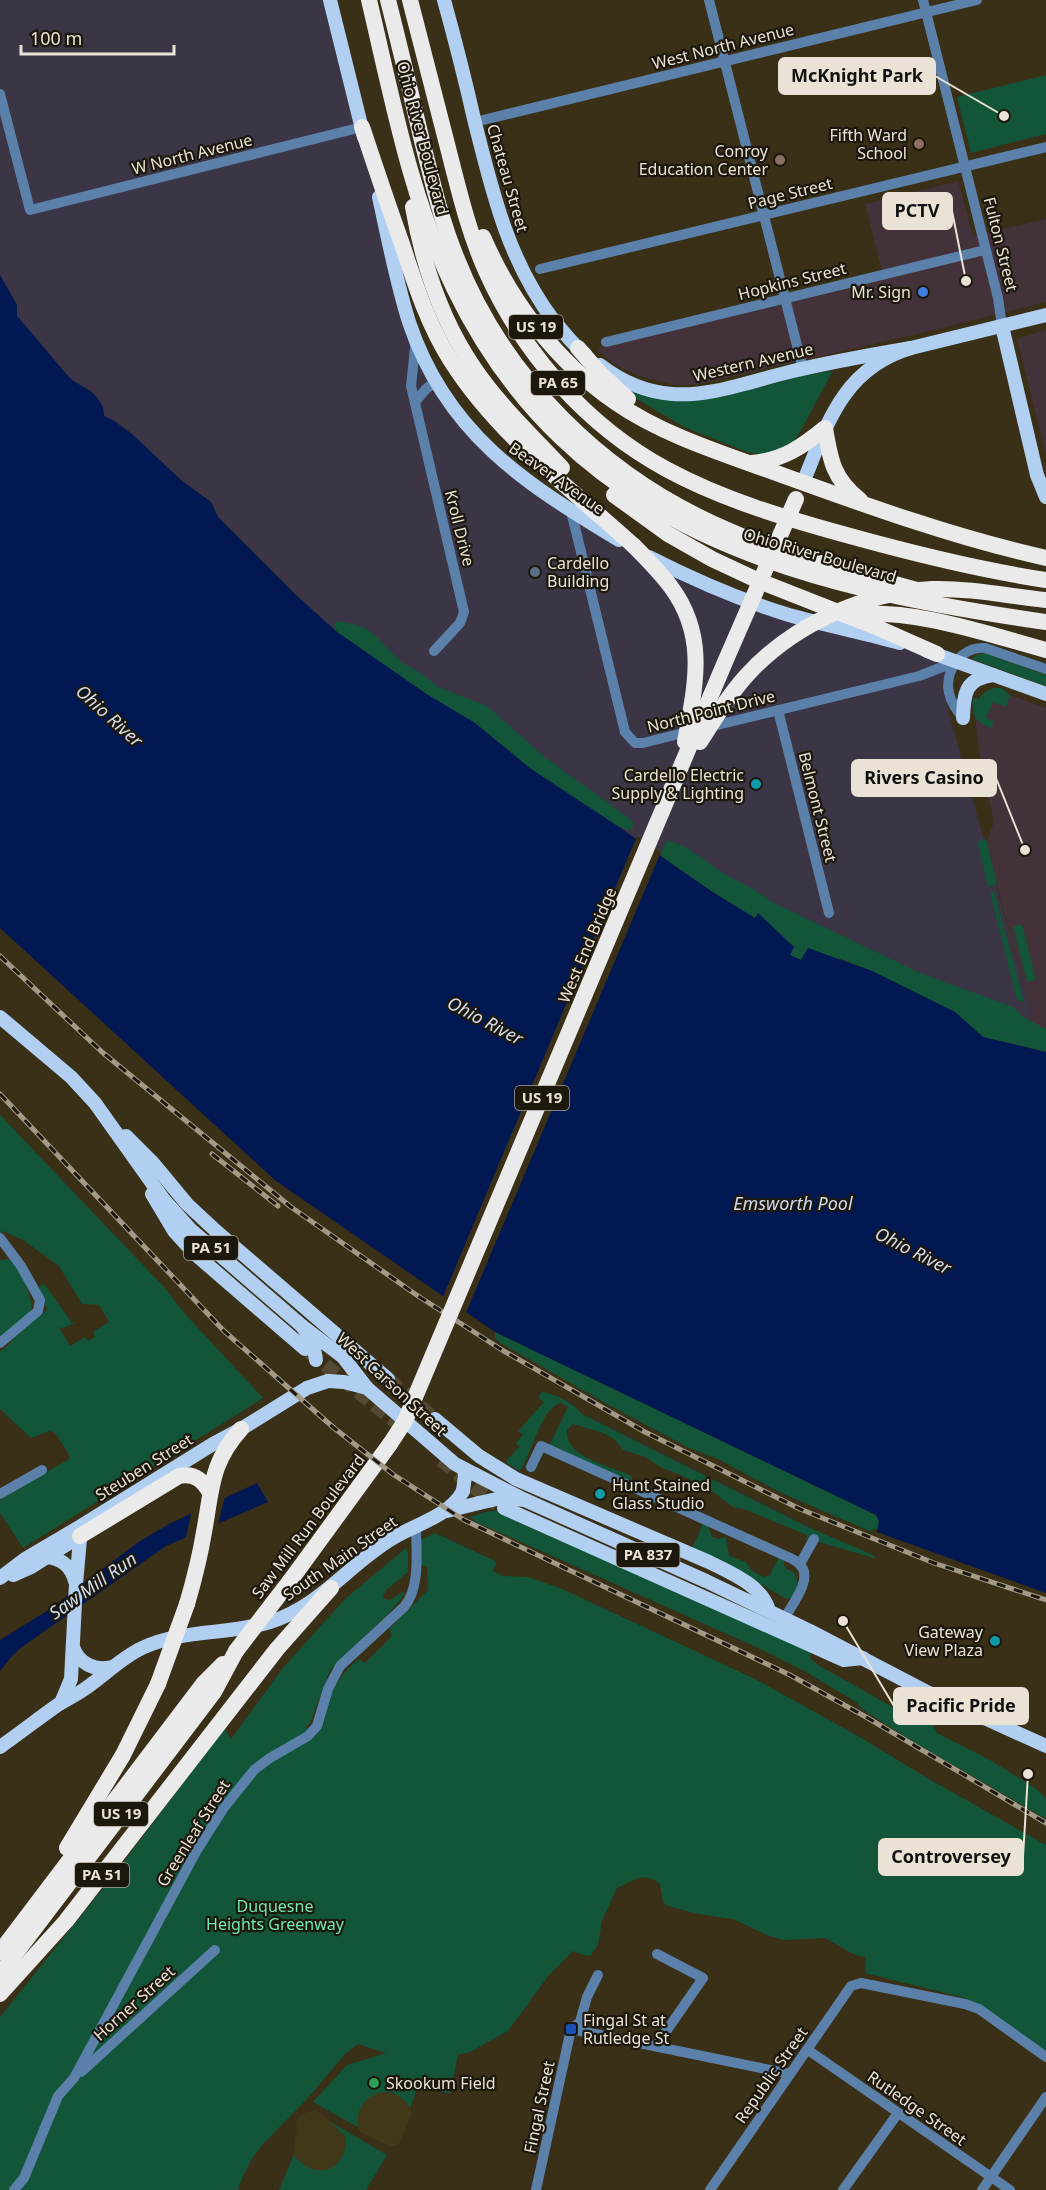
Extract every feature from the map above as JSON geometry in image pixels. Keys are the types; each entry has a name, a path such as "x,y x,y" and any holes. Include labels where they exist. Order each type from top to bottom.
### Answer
{"highway":[{"name":"Ohio River Boulevard","path":"369,0 415,187 431,233 467,314 511,382 547,423 578,453 649,506 695,531 742,552 875,592 1046,622"},
{"path":"388,0 437,201 455,255 480,307 512,359 539,393 577,432 615,465 643,484 679,507 724,529 812,561 1022,619"},
{"name":"Ohio River Boulevard","path":"410,0 446,141 485,270 511,320 540,362 598,422 666,469 690,481 788,517 934,558 1046,580"},
{"path":"362,127 416,285 437,336 450,360 500,423 563,476"},
{"path":"401,135 420,246 434,290 451,330 490,390 563,476"},
{"name":"US 19","path":"446,141 476,221 497,267 544,337 571,365 615,402 648,422 803,483"},
{"path":"578,348 612,386 629,400 703,445"},
{"path":"748,463 770,461 788,455 825,428 830,456 839,479 865,504"},
{"path":"578,453 599,482 614,495 688,546 759,581 876,627 937,654"},
{"name":"US 19","path":"563,476 673,588 686,612 694,633 696,678 678,775"},
{"path":"803,483 982,541 1046,558"},
{"name":"West End Bridge","path":"405,1421 803,483"},
{"path":"678,775 728,699 748,674 773,650 819,621 855,605 914,591 970,591 1046,600"},
{"path":"819,621 850,615 895,614 1046,650"},
{"name":"Saw Mill Run Boulevard","path":"0,1952 204,1684 236,1651 290,1581 405,1421"},
{"name":"PA 51","path":"20,1926 117,1764 158,1684 188,1604 201,1552 217,1463 241,1429"},
{"path":"81,1531 179,1476 196,1477 210,1493"},
{"name":"PA 51","path":"0,1994 66,1921 277,1649 331,1588"},
{"name":"Saw Mill Run Boulevard","path":"0,1974 214,1692 236,1651"}],"main road":[{"name":"Beaver Avenue","path":"330,0 409,321 435,382 474,435 524,480 644,555 681,573 740,598 787,614 937,654 1046,694"},
{"name":"Chateau Street","path":"444,0 494,200 514,256 548,312 578,348"},
{"name":"Western Avenue","path":"578,348 622,379 649,390 674,394 713,390 835,361 911,348 1046,315"},
{"name":"Fulton Street","path":"1002,326 1037,475 1046,497"},
{"name":"Western Avenue","path":"803,483 825,428 838,403 863,372 880,360 911,348"},
{"path":"963,718 966,690 978,679 994,675"},
{"name":"West Carson Street","path":"0,1017 70,1077 106,1117 164,1200 190,1229 302,1326 343,1357 367,1388 447,1458 525,1500 706,1581 934,1695 1046,1746"},
{"path":"106,1117 153,1163 187,1204 216,1231 388,1379"},
{"path":"134,1157 161,1211 182,1241 305,1349"},
{"name":"PA 51","path":"302,1326 315,1350 315,1371 307,1388"},
{"name":"Steuben Street","path":"0,1579 31,1567 81,1531 213,1444 307,1388 328,1381 344,1382 367,1388"},
{"path":"435,1419 479,1456 516,1479 732,1574 766,1599 769,1611"},
{"name":"PA 51","path":"442,1513 456,1502 463,1491 464,1469"},
{"name":"PA 837","path":"442,1513 501,1498 525,1500"},
{"path":"504,1508 844,1660 864,1658"},
{"name":"South Main Street","path":"0,1747 86,1688 112,1667 144,1647 167,1639 251,1627 291,1613 331,1588 356,1564 383,1544 442,1513"},
{"path":"61,1703 71,1680 81,1531"},
{"name":"Steuben Street","path":"0,1579 25,1558 81,1531"},
{"path":"47,1557 66,1564 72,1571 76,1584"},
{"path":"73,1643 77,1656 86,1664 99,1668 112,1667"}],"street":[{"path":"709,0 802,369"},
{"name":"Fulton Street","path":"923,0 998,298 1002,326"},
{"name":"West North Avenue","path":"475,122 977,0"},
{"name":"W North Avenue","path":"0,94 30,210 362,127"},
{"name":"Page Street","path":"540,269 1046,147"},
{"name":"Hopkins Street","path":"606,342 985,250"},
{"name":"Kroll Drive","path":"416,339 411,386 464,612 460,622 434,651"},
{"path":"415,402 435,382"},
{"name":"North Point Drive","path":"571,511 625,732 635,743 644,743 919,676 957,661 965,652 977,647 1046,669"},
{"path":"957,661 952,671 948,692 955,709 963,718"},
{"name":"Belmont Street","path":"778,710 829,913"},
{"path":"0,1238 30,1281 40,1300 38,1311 0,1343"},
{"path":"531,1467 541,1446 788,1557 802,1569"},
{"path":"0,1494 42,1470"},
{"name":"Greenleaf Street","path":"14,2190 24,2178 58,2096 74,2078 197,1850 235,1792 254,1770 308,1736 317,1725 328,1689 340,1666 411,1598 415,1573 416,1526"},
{"path":"784,1619 804,1582 802,1569 814,1539"},
{"name":"Horner Street","path":"74,2078 215,1950"},
{"path":"656,2046 704,1978 657,1954"},
{"name":"Fingal Street","path":"536,2190 571,2030 580,2022 587,1997 598,1975"},
{"name":"Republic Street","path":"710,2190 851,1986 861,1983 965,2004 979,2009 1046,2057"},
{"path":"571,2030 790,2074"},
{"name":"Rutledge Street","path":"808,2050 1010,2190"},
{"path":"982,2190 1046,2097"},
{"path":"843,2190 898,2113"}],"shaded area":[{"path":"0,0 330,0 398,277 435,382 524,480 716,588 953,659 945,675 943,691 1031,1012 1028,1047 711,891 337,632 297,596 218,517 211,502 182,481 132,434 104,416 103,407 92,391 82,388 69,378 17,316 17,305 0,275"},
{"path":"958,181 973,236 1046,219 1046,302 699,384 675,385 638,376 614,364 597,349 884,280 865,204"},
{"path":"1046,330 1046,455 1017,339"},
{"path":"993,688 1001,688 1010,695 1046,708 1046,1052 1028,1047 1031,1012 986,843 994,822 981,765 973,698 979,699 983,693"}],"green space":[{"path":"1046,75 1046,134 971,153 957,97"},
{"path":"831,371 792,444 765,455 747,452 684,427 629,394 630,390 655,398 705,399"},
{"path":"336,621 365,628 401,662 421,673 438,687 487,706 546,758 627,817 633,822 634,827 628,830 619,827 531,769 475,723 428,695 337,632 334,626"},
{"path":"984,653 1046,675 1046,686 972,659"},
{"path":"993,688 1001,688 1010,695 1006,707 993,702 986,718 994,721 991,728 978,721 974,713 973,698 979,699 983,693"},
{"path":"986,839 997,884 988,887 977,841"},
{"path":"667,841 682,845 770,901 920,973 1013,1007 1020,1015 1046,1029 1046,1052 983,1037 955,1012 872,971 841,959 801,960 790,955 758,914 755,918 741,911 663,858 661,852"},
{"path":"994,891 1024,1002 1017,1000 990,893"},
{"path":"1022,924 1036,980 1027,982 1013,926"},
{"path":"0,1115 164,1287 185,1314 263,1398 23,1548 0,1513 0,1500 69,1459 69,1454 55,1433 49,1431 31,1438 0,1409 0,1351 23,1328 47,1310 39,1289 42,1284 72,1323 79,1321 63,1328 59,1327 70,1346 85,1337 88,1341 95,1337 93,1332 109,1322 99,1305 82,1304 59,1266 23,1240 2,1231 0,1239"},
{"path":"10,1259 18,1268 25,1283 31,1310 22,1321 0,1339 0,1260"},
{"path":"495,1332 876,1515 879,1521 878,1528 867,1530 779,1492 718,1459 689,1448 499,1342 495,1338"},
{"path":"542,1392 564,1400 582,1414 810,1528 871,1554 877,1559 819,1542 815,1534 806,1541 807,1535 744,1509 733,1507 708,1488 662,1468 645,1457 623,1450 614,1439 603,1433 573,1424 567,1430 568,1440 573,1448 591,1460 632,1476 632,1482 549,1446 568,1407 561,1403 554,1406 548,1413 520,1471 505,1462 519,1447 516,1443 523,1435 518,1431 544,1402 538,1397"},
{"path":"500,1510 811,1652 810,1658 818,1665 905,1714 929,1722 937,1733 990,1760 1035,1788 1046,1798 1046,1819 907,1738 862,1709 856,1702 806,1672 756,1647 476,1522 470,1517"},
{"path":"702,1523 708,1526 712,1537 718,1539 726,1537 729,1556 746,1562 751,1570 763,1577 770,1575 779,1557 783,1559 785,1568 795,1573 797,1580 797,1587 791,1598 786,1599 720,1560 692,1548"},
{"name":"Duquesne Heights Greenway","path":"435,1533 495,1561 496,1565 492,1570 502,1576 528,1577 560,1588 755,1679 1046,1845 1046,2054 965,1998 865,1973 866,1957 855,1955 825,1938 784,1940 769,1936 733,1919 698,1914 668,1906 663,1902 660,1884 644,1877 617,1888 602,1921 598,1945 590,1956 573,1951 549,1975 508,2031 470,2052 458,2055 450,2094 418,2085 399,2142 390,2145 313,2102 347,2065 386,2053 358,2044 345,2054 307,2099 262,2145 251,2160 238,2188 240,2190 0,2190 0,2017 116,1872 224,1729 231,1739 283,1668 345,1599 406,1548 408,1572 386,1590 383,1597 390,1600 402,1592 404,1595 389,1613 330,1670 310,1723 306,1727 315,1737 322,1726 332,1692 344,1674 359,1659 365,1663 391,1637 390,1628 428,1590 427,1567 420,1564 421,1540"},
{"path":"312,2111 387,2155 366,2190 279,2190"}],"sand":[{"path":"383,2092 401,2097 412,2113 399,2144 391,2147 360,2132 358,2125 361,2106 370,2097"},
{"path":"315,2110 346,2137 341,2159 327,2170 310,2168 301,2163 293,2154 297,2128 295,2123 301,2114"}],"water":[{"name":"Emsworth Pool","path":"0,275 17,305 17,316 69,377 95,395 102,405 104,416 132,434 182,481 211,502 218,517 297,596 337,632 428,695 475,723 531,769 711,891 755,918 758,913 794,947 790,955 801,960 808,948 872,971 955,1012 983,1037 1046,1052 1046,1593 877,1532 879,1521 876,1515 495,1332 276,1181 0,928"},
{"name":"Saw Mill Run","path":"257,1483 268,1502 166,1546 22,1647 0,1671 0,1640 47,1611 140,1541 171,1523"}],"pier":[{"path":"637,836 661,852 465,1315 442,1299"},
{"path":"225,1496 218,1525 185,1541 192,1510"}],"tunnel":[{"path":"309,1352 408,1432"},
{"path":"388,1379 435,1419"},
{"path":"441,1460 497,1504"}],"railway":[{"path":"0,956 102,1052 291,1207 418,1296 502,1350 645,1432 800,1509 934,1563 1046,1600"},
{"path":"0,1094 224,1331 334,1428 394,1475 464,1520 790,1675 1046,1823"},
{"path":"212,1154 278,1206"}],"place":[{"name":"McKnight Park","path":"1004,116"},
{"name":"Fifth Ward School","path":"919,144"},
{"name":"Conroy Education Center","path":"780,160"},
{"name":"PCTV","path":"966,281"},
{"name":"Mr. Sign","path":"923,292"},
{"name":"Cardello Building","path":"535,572"},
{"name":"Cardello Electric Supply & Lighting","path":"756,784"},
{"name":"Rivers Casino","path":"1025,850"},
{"name":"Hunt Stained Glass Studio","path":"600,1494"},
{"name":"Pacific Pride","path":"843,1621"},
{"name":"Gateway View Plaza","path":"995,1641"},
{"name":"Controversey","path":"1028,1774"},
{"name":"Fingal St at Rutledge St","path":"571,2029"},
{"name":"Skookum Field","path":"374,2083"}],"water label":[{"name":"Ohio River","path":"109,716"},
{"name":"Ohio River","path":"485,1021"},
{"name":"Ohio River","path":"913,1251"}]}
